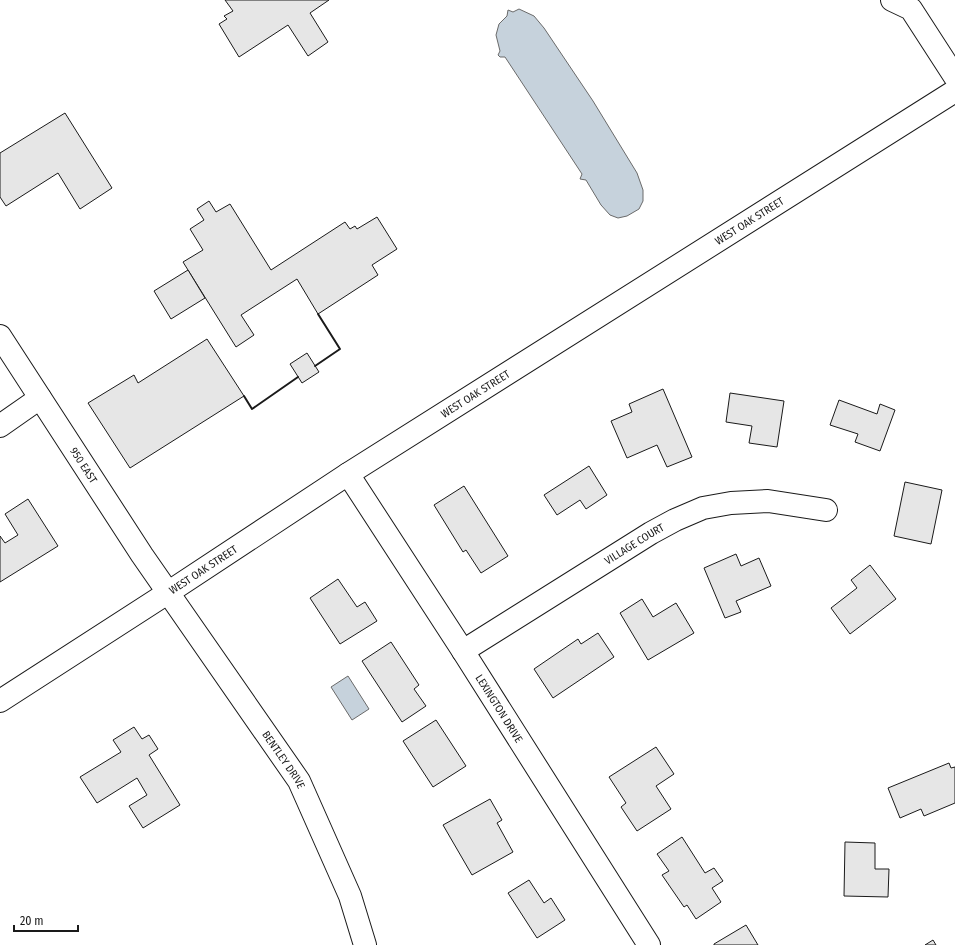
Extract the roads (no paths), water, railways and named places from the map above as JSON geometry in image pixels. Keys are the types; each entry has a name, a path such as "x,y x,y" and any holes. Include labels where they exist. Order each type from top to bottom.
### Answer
{"street":[{"path":"909,3 955,77"},
{"name":"WEST OAK STREET","path":"0,702 348,474 955,91"},
{"name":"950 EAST","path":"1,341 40,398 142,555 169,592"},
{"path":"0,426 40,398"},
{"name":"LEXINGTON DRIVE","path":"348,474 463,651 649,945"},
{"name":"VILLAGE COURT","path":"463,651 651,533 675,520 703,508 731,503 768,501 826,510"},
{"name":"BENTLEY DRIVE","path":"169,592 299,782 350,896 365,945"}]}
